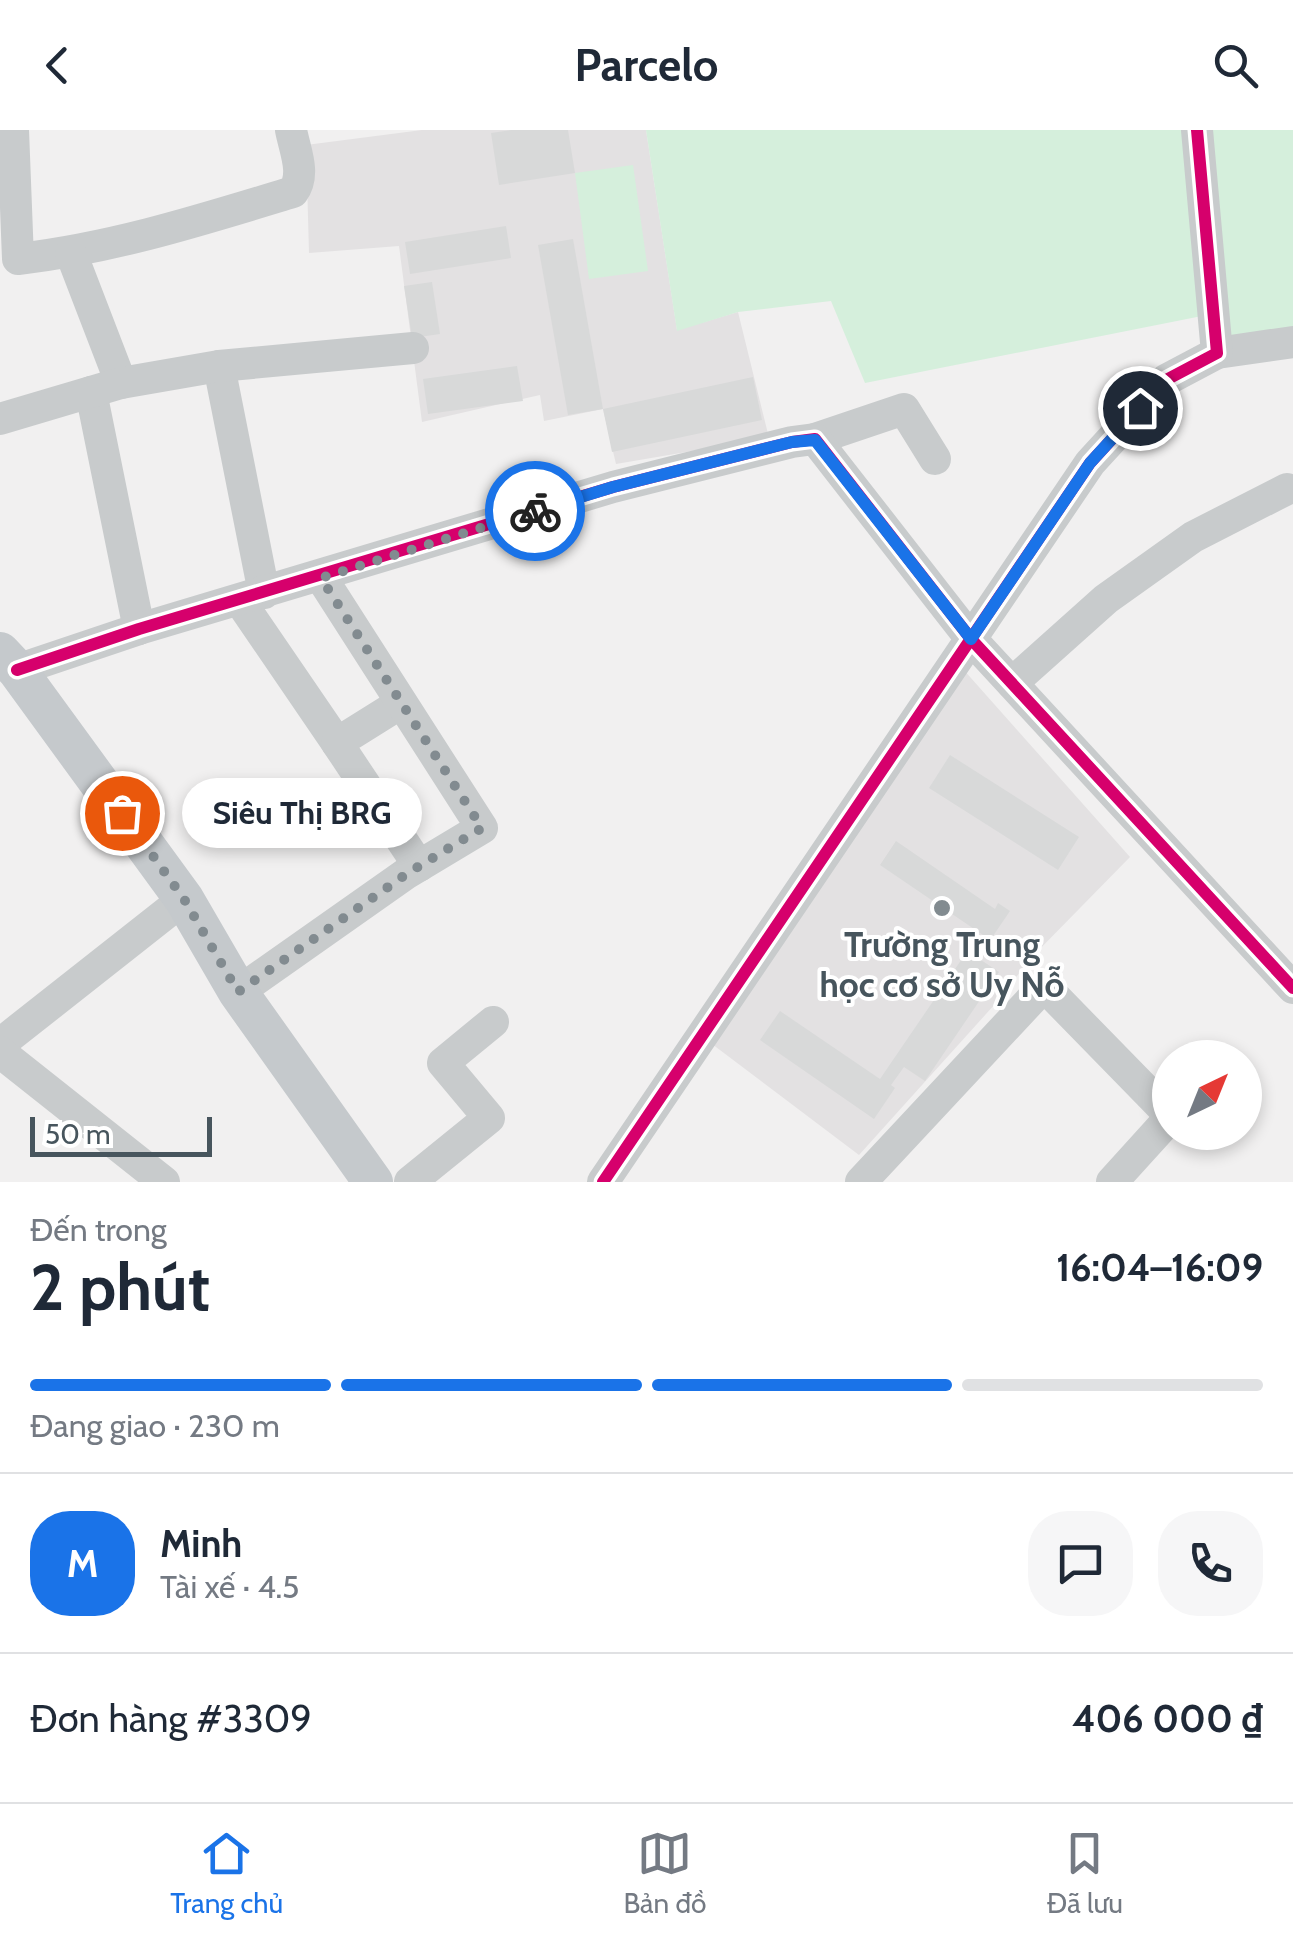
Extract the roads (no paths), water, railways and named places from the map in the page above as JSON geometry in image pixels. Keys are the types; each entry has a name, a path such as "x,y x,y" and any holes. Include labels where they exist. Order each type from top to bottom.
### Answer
{"main road":[{"path":"9,661 184,899 238,992 373,1182"}],"street":[{"path":"12,130 9,261 152,236 293,192 300,174 291,130"},
{"path":"1196,130 1217,354"},
{"path":"71,253 106,388 140,629"},
{"path":"603,1182 1090,463 1166,380 1217,354 1293,342"},
{"path":"0,418 106,388 219,366 413,348"},
{"path":"219,366 252,597 337,743 419,866"},
{"path":"9,661 321,578 613,487 792,442 815,440 904,408 935,458"},
{"path":"815,440 971,639 1293,988"},
{"path":"1012,683 1106,599 1179,547 1287,489"},
{"path":"238,992 419,866 482,828 321,578"},
{"path":"337,743 401,703"},
{"path":"0,1044 184,899"},
{"path":"861,1182 1044,986 1152,1098"},
{"path":"410,1182 489,1118 444,1063 494,1022"},
{"path":"0,1052 164,1182"},
{"path":"1112,1182 1152,1137"}],"place":[{"name":"Siêu Thị BRG","path":"122,813"},
{"name":"Trường Trung học cơ sở Uy Nỗ","path":"942,908"}]}
